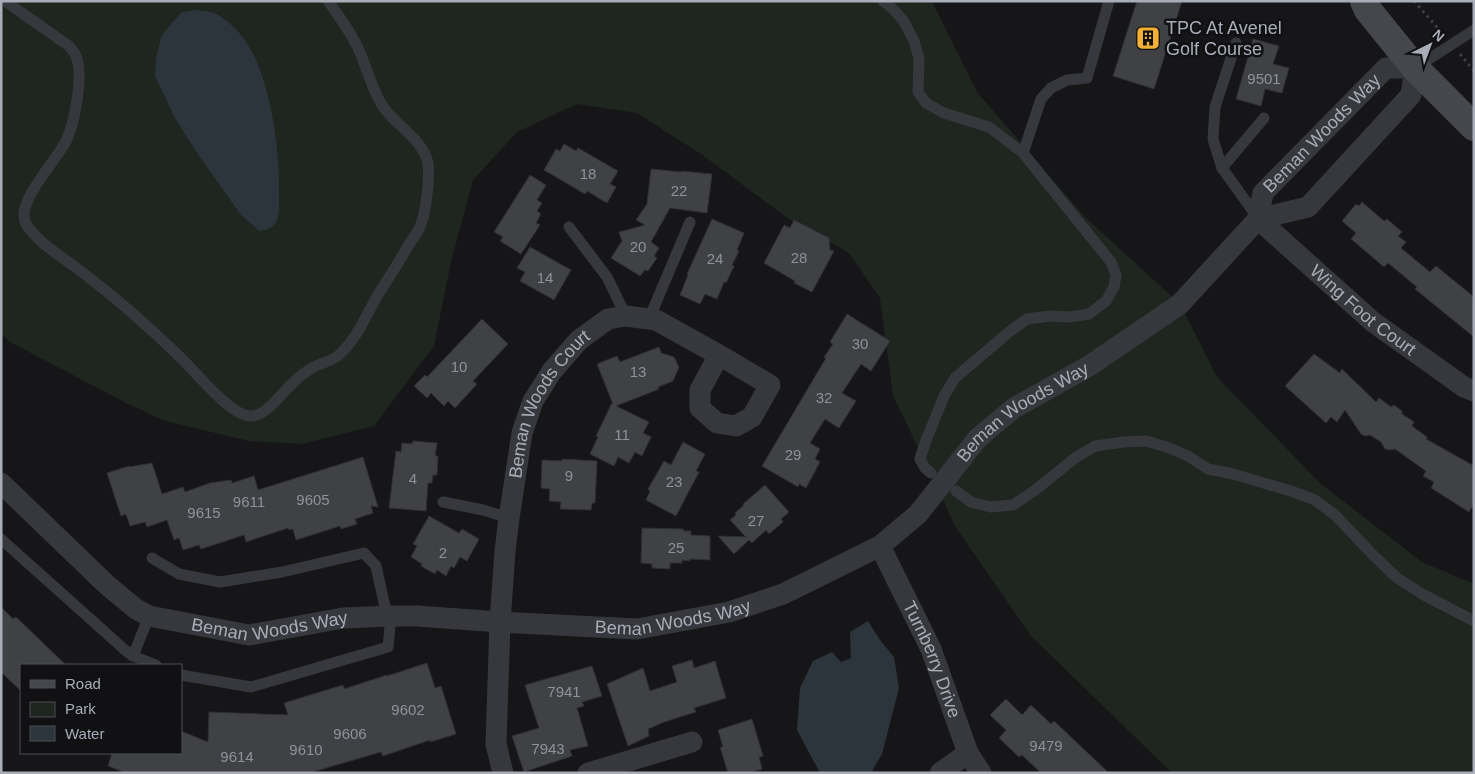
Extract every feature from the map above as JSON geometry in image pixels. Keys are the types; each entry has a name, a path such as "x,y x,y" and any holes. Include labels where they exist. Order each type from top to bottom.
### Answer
{"street":[{"path":"1364,1 1368,10 1414,68 1474,127"},
{"name":"Beman Woods Way","path":"1,482 106,585 136,609 149,616 249,635 343,618 389,616 637,629 729,612 783,594 880,546 918,514 978,438 1014,408 1089,366 1180,304 1258,219 1263,193 1386,68 1414,68 1410,95 1308,207 1258,219"},
{"name":"Wing Foot Court","path":"1258,219 1373,322 1464,386 1474,391"},
{"name":"Beman Woods Court","path":"503,773 496,744 500,622 509,518 522,433 533,401 552,372 578,340 608,319 626,316 656,320 719,355"},
{"name":"Turnberry Drive","path":"880,546 931,649 968,754 981,773"},
{"path":"588,773 692,742"},
{"path":"940,773 968,754"}],"lane":[{"path":"5,1 69,46 76,56 79,69 76,104 66,142 32,192 24,209 26,226 49,248 103,289 142,322 231,407 242,414 253,416 264,412 294,381 314,367 331,361 340,354 364,321 421,224 426,198 428,163 420,145 382,106 358,47 328,1"},
{"path":"883,1 903,20 914,42 919,58 918,92 926,103 944,113 989,127 1023,153 1111,262 1116,275 1114,287 1106,301 1089,314 1027,319 955,378 944,396 920,459 925,468 932,472"},
{"path":"1023,153 1041,100 1051,88 1067,80 1087,78 1109,1"},
{"path":"1414,68 1474,30"},
{"path":"1236,43 1215,106 1213,139 1222,168 1258,219"},
{"path":"1222,168 1264,118"},
{"path":"649,319 690,222"},
{"path":"569,227 608,277 626,316"},
{"path":"956,491 971,502 990,507 1013,505 1034,491 1075,458 1095,446 1146,441 1188,456 1208,469 1291,490 1315,500 1335,515 1372,555 1396,577 1422,594 1474,621"},
{"path":"443,502 483,510 509,518"},
{"path":"1,539 133,656 153,664"},
{"path":"152,558 179,574 220,582 282,572 364,553 376,566 389,616 388,647 251,687 182,675"},
{"path":"133,656 149,616"}],"green space":[{"path":"1,1 932,1 977,92 1084,216 1180,304 1217,377 1321,484 1422,562 1474,584 1474,773 1172,773 1031,636 955,526 893,395 880,298 849,253 786,217 704,156 637,113 577,104 517,132 473,180 451,262 434,346 374,426 302,444 249,441 165,421 126,403 10,342 1,334"}],"water":[{"path":"197,10 214,13 235,28 253,54 261,72 272,113 279,175 278,217 274,225 267,229 259,231 241,215 175,118 155,76 156,59 161,37 182,12"},
{"path":"868,621 894,657 899,688 882,754 871,773 820,773 797,730 800,688 813,661 832,652 841,662 851,658 850,632"}],"building":[{"name":"TPC At Avenel Golf Course","path":"1137,1 1182,1 1154,89 1113,76"},
{"path":"1253,39 1279,46 1273,64 1289,68 1282,93 1265,89 1261,106 1236,99"},
{"path":"564,144 576,151 578,148 618,171 610,184 616,187 607,203 587,191 585,194 544,170 556,149 560,151"},
{"path":"651,169 712,174 707,213 670,208 651,242 659,248 654,256 657,258 648,271 645,270 640,276 611,258 622,241 619,232 645,225 636,220 647,204"},
{"path":"530,175 546,185 537,200 542,203 537,211 541,214 536,223 540,225 521,254 500,241 503,237 494,232"},
{"path":"1362,202 1384,221 1387,219 1402,232 1398,236 1406,242 1401,248 1430,272 1436,266 1474,297 1474,337 1415,289 1417,287 1388,263 1384,267 1351,239 1356,233 1342,221 1356,204 1359,206"},
{"path":"712,219 744,233 737,250 739,251 732,265 734,266 726,283 724,282 717,299 705,294 700,304 680,295 687,274"},
{"path":"794,220 829,238 830,250 834,251 812,292 794,283 795,281 764,263 784,225 790,228"},
{"path":"530,247 571,270 554,300 520,281 525,272 517,268"},
{"path":"847,314 890,341 871,371 861,364 842,393 856,401 839,428 825,419 810,443 820,449 815,459 820,462 806,488 799,484 798,487 762,466 826,358 824,357 833,344 830,342"},
{"path":"482,319 508,344 473,381 477,384 455,408 448,401 444,406 431,393 427,398 414,386 425,375 427,377"},
{"path":"659,347 661,353 674,357 679,367 673,381 658,387 659,389 616,406 649,422 643,433 651,437 642,456 635,452 629,463 618,457 614,466 590,454 598,437 596,436 613,404 597,364 617,356 620,362"},
{"path":"1314,354 1340,373 1342,369 1376,402 1379,398 1391,407 1394,405 1402,411 1402,414 1414,422 1412,426 1427,437 1426,439 1474,466 1474,504 1469,512 1431,488 1434,482 1423,476 1426,471 1395,449 1385,449 1381,442 1370,435 1365,436 1361,434 1345,410 1337,422 1331,417 1326,423 1285,386"},
{"path":"413,441 437,443 435,456 438,456 437,475 433,475 432,483 428,483 426,511 389,508 396,451 401,452 402,443 412,444"},
{"path":"683,442 705,454 696,471 699,472 676,516 646,500 650,491 648,489 664,461 671,465"},
{"path":"363,457 378,507 371,506 373,513 355,519 357,524 341,529 340,526 296,540 293,529 289,530 288,528 246,542 244,535 201,549 199,545 183,550 179,538 174,540 167,520 147,527 145,522 130,526 126,514 121,516 107,473 129,466 152,463 162,494 183,487 185,492 210,483 231,480 232,483 254,476 258,490"},
{"path":"562,459 597,461 595,503 592,503 591,510 560,509 561,502 549,501 550,489 541,488 542,460 562,461"},
{"path":"765,485 789,512 781,519 783,522 769,534 766,530 752,543 749,540 734,554 718,536 746,537 730,520 736,515 735,513 743,504"},
{"path":"429,516 459,533 462,529 479,539 467,561 460,557 454,568 451,566 446,576 437,570 435,574 421,566 422,564 411,557 417,546 413,544"},
{"path":"642,528 683,529 684,531 691,531 691,535 710,536 710,560 682,560 682,563 670,563 670,569 652,568 652,564 641,563"},
{"path":"1,607 13,619 16,617 65,664 20,664 20,690 1,672"},
{"path":"692,660 694,668 715,661 726,698 694,708 696,712 648,729 649,736 628,746 607,684 643,668 650,691 677,682 672,666"},
{"path":"427,663 435,688 441,686 456,734 430,742 430,740 383,756 381,752 309,773 126,773 108,766 112,754 182,754 182,731 208,742 209,712 288,715 284,703 343,685 344,689"},
{"path":"592,666 602,696 582,702 584,706 577,708 588,746 570,750 572,756 524,772 512,736 539,728 525,685"},
{"path":"1006,699 1022,715 1031,705 1051,724 1054,721 1109,773 1041,773 1022,755 1019,757 999,738 1006,730 990,715"},
{"path":"752,719 763,756 759,757 762,769 749,773 728,773 720,747 723,747 718,730"}],"place":[{"name":"TPC At Avenel Golf Course","path":"1148,38"}]}
